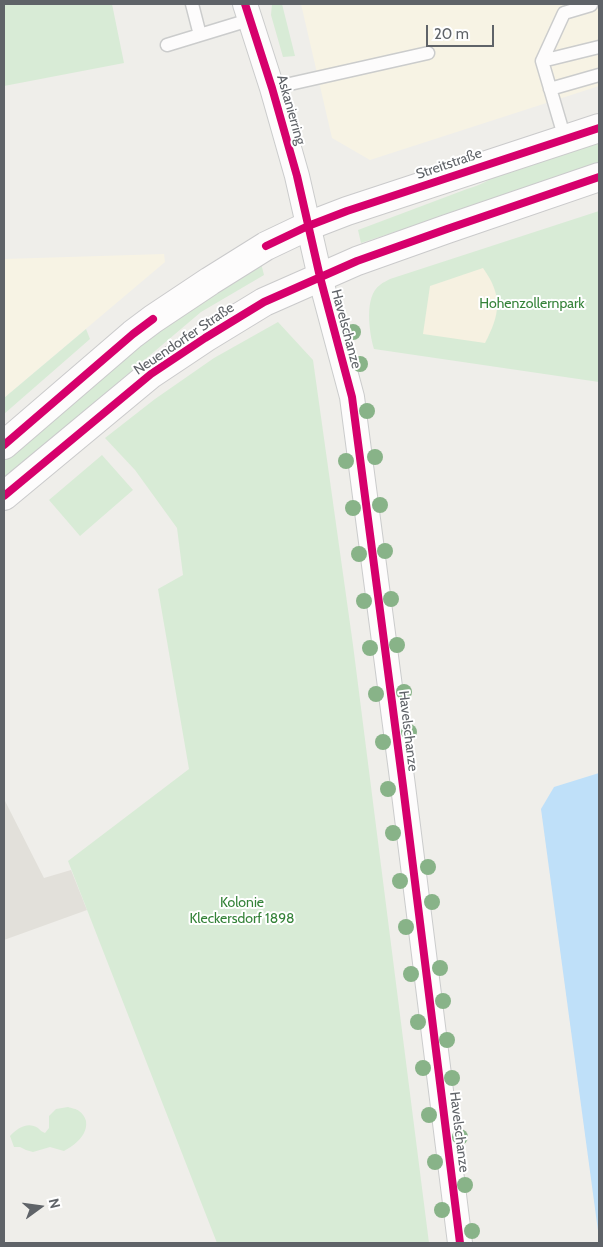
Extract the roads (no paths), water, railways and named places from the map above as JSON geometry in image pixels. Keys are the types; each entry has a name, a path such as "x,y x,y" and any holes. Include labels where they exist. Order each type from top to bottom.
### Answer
{"main road":[{"name":"Streitstraße","path":"308,226 346,211 599,128"},
{"path":"320,277 366,258 599,177"},
{"path":"4,445 132,334 210,280 266,246 308,226"},
{"name":"Neuendorfer Straße","path":"4,496 151,374 264,302 320,277"}],"street":[{"name":"Askanierring","path":"247,12 272,88 297,176 308,226"},
{"name":"Havelschanze","path":"308,226 352,397 460,1243"}],"lane":[{"path":"192,4 200,35"},
{"path":"565,138 542,61 564,14 591,5"},
{"path":"167,44 200,35 247,12"},
{"path":"542,61 599,47"},
{"path":"272,88 428,53"},
{"path":"550,89 599,75"}],"water":[{"path":"599,773 599,1238 541,809 554,787"}],"park label":[{"name":"Hohenzollernpark","path":"532,304"},
{"name":"Kolonie Kleckersdorf 1898","path":"242,912"}]}
